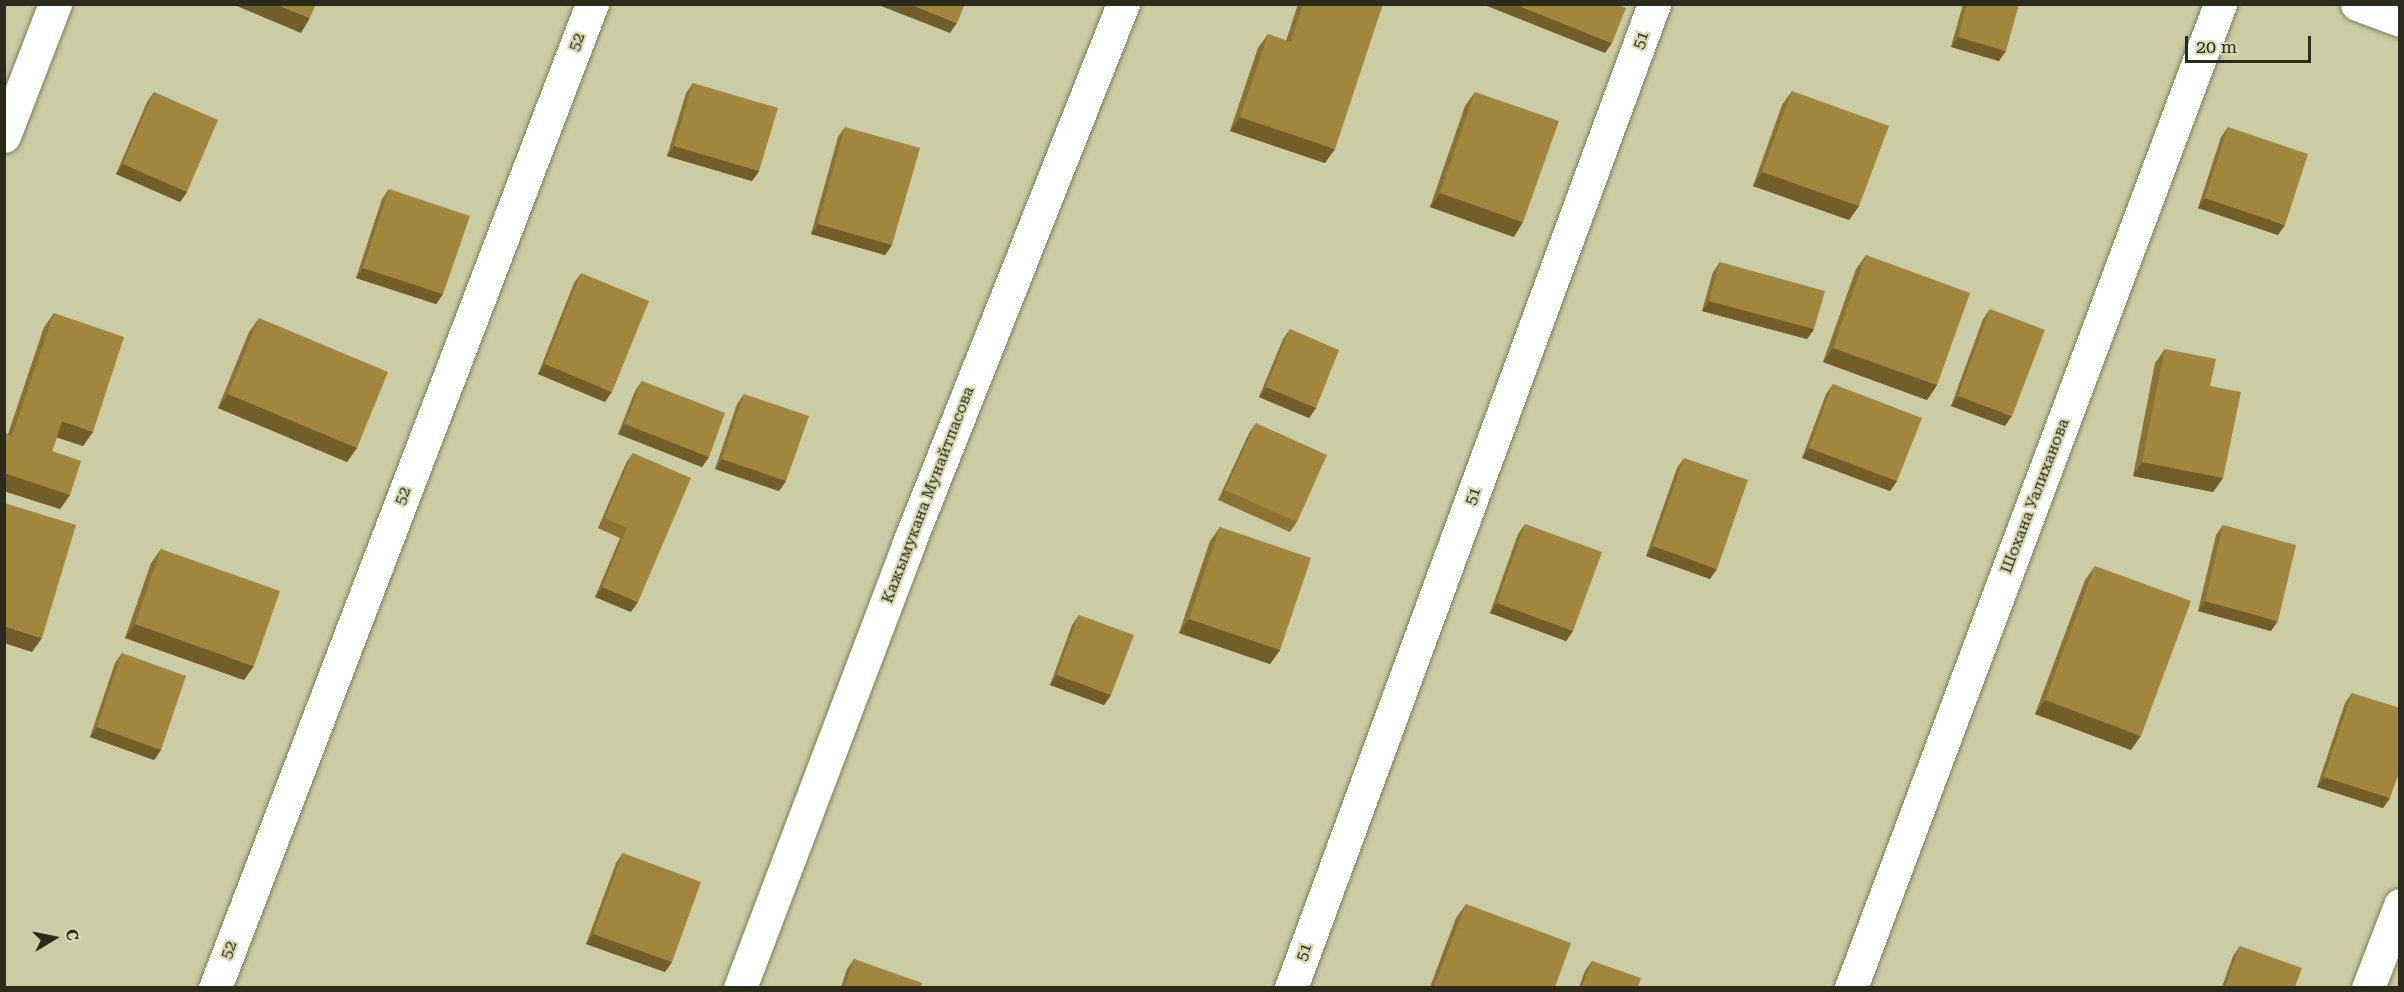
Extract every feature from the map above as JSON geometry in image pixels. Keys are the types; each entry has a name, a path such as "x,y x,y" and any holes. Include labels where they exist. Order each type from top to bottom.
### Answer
{"street":[{"path":"4,136 56,4"},
{"name":"52","path":"214,987 592,4"},
{"name":"Кажымукана Мунайтпасова","path":"740,987 908,546 1124,4"},
{"name":"51","path":"1291,987 1654,4"},
{"name":"Шохана Уалиханова","path":"1851,987 2220,4"},
{"path":"2357,4 2400,20"},
{"path":"2367,987 2400,905"}],"building":[{"path":"276,4 316,4 310,18"},
{"path":"910,4 965,4 957,23"},
{"path":"1303,4 1383,4 1335,149 1240,117 1268,34 1291,42"},
{"path":"1515,4 1616,4 1626,8 1612,43"},
{"path":"1967,4 2019,4 2006,51 1958,37"},
{"path":"693,83 778,108 759,171 674,146"},
{"path":"1792,91 1889,126 1859,206 1762,172"},
{"path":"154,92 218,120 187,192 123,164"},
{"path":"1475,92 1559,121 1523,222 1440,193"},
{"path":"845,127 920,148 892,245 818,224"},
{"path":"2228,127 2308,154 2285,225 2205,198"},
{"path":"389,189 470,216 443,294 363,268"},
{"path":"1866,255 1970,293 1937,385 1833,348"},
{"path":"1720,262 1825,291 1814,329 1709,301"},
{"path":"581,273 649,301 612,392 545,364"},
{"path":"1990,309 2045,330 2012,416 1958,396"},
{"path":"54,313 124,337 93,432 62,421 52,451 81,461 70,495 4,473 4,433 12,436"},
{"path":"259,318 388,372 357,448 228,394"},
{"path":"1290,329 1339,350 1316,408 1266,387"},
{"path":"2165,349 2216,359 2210,386 2241,392 2223,478 2142,462"},
{"path":"642,381 725,413 709,457 625,424"},
{"path":"1833,384 1922,418 1897,481 1809,448"},
{"path":"744,394 809,416 786,481 722,459"},
{"path":"1256,423 1327,455 1297,522 1225,490"},
{"path":"633,453 691,478 638,602 602,587 627,528 605,518"},
{"path":"1684,458 1748,480 1717,569 1653,546"},
{"path":"4,503 76,525 42,638 4,626"},
{"path":"1525,524 1602,552 1573,631 1497,603"},
{"path":"2223,525 2296,545 2278,621 2205,601"},
{"path":"1220,527 1311,558 1280,650 1189,619"},
{"path":"161,549 280,591 254,666 135,624"},
{"path":"2095,566 2191,601 2141,736 2045,700"},
{"path":"1079,615 1134,635 1111,695 1057,675"},
{"path":"122,653 186,676 161,750 97,727"},
{"path":"2352,693 2400,708 2400,770 2390,798 2324,777"},
{"path":"623,853 701,882 672,962 593,934"},
{"path":"1466,904 1571,943 1555,987 1434,987"},
{"path":"2240,946 2302,968 2295,987 2225,987"},
{"path":"854,959 922,983 921,987 845,987"},
{"path":"1592,961 1641,978 1638,987 1582,987"}]}
